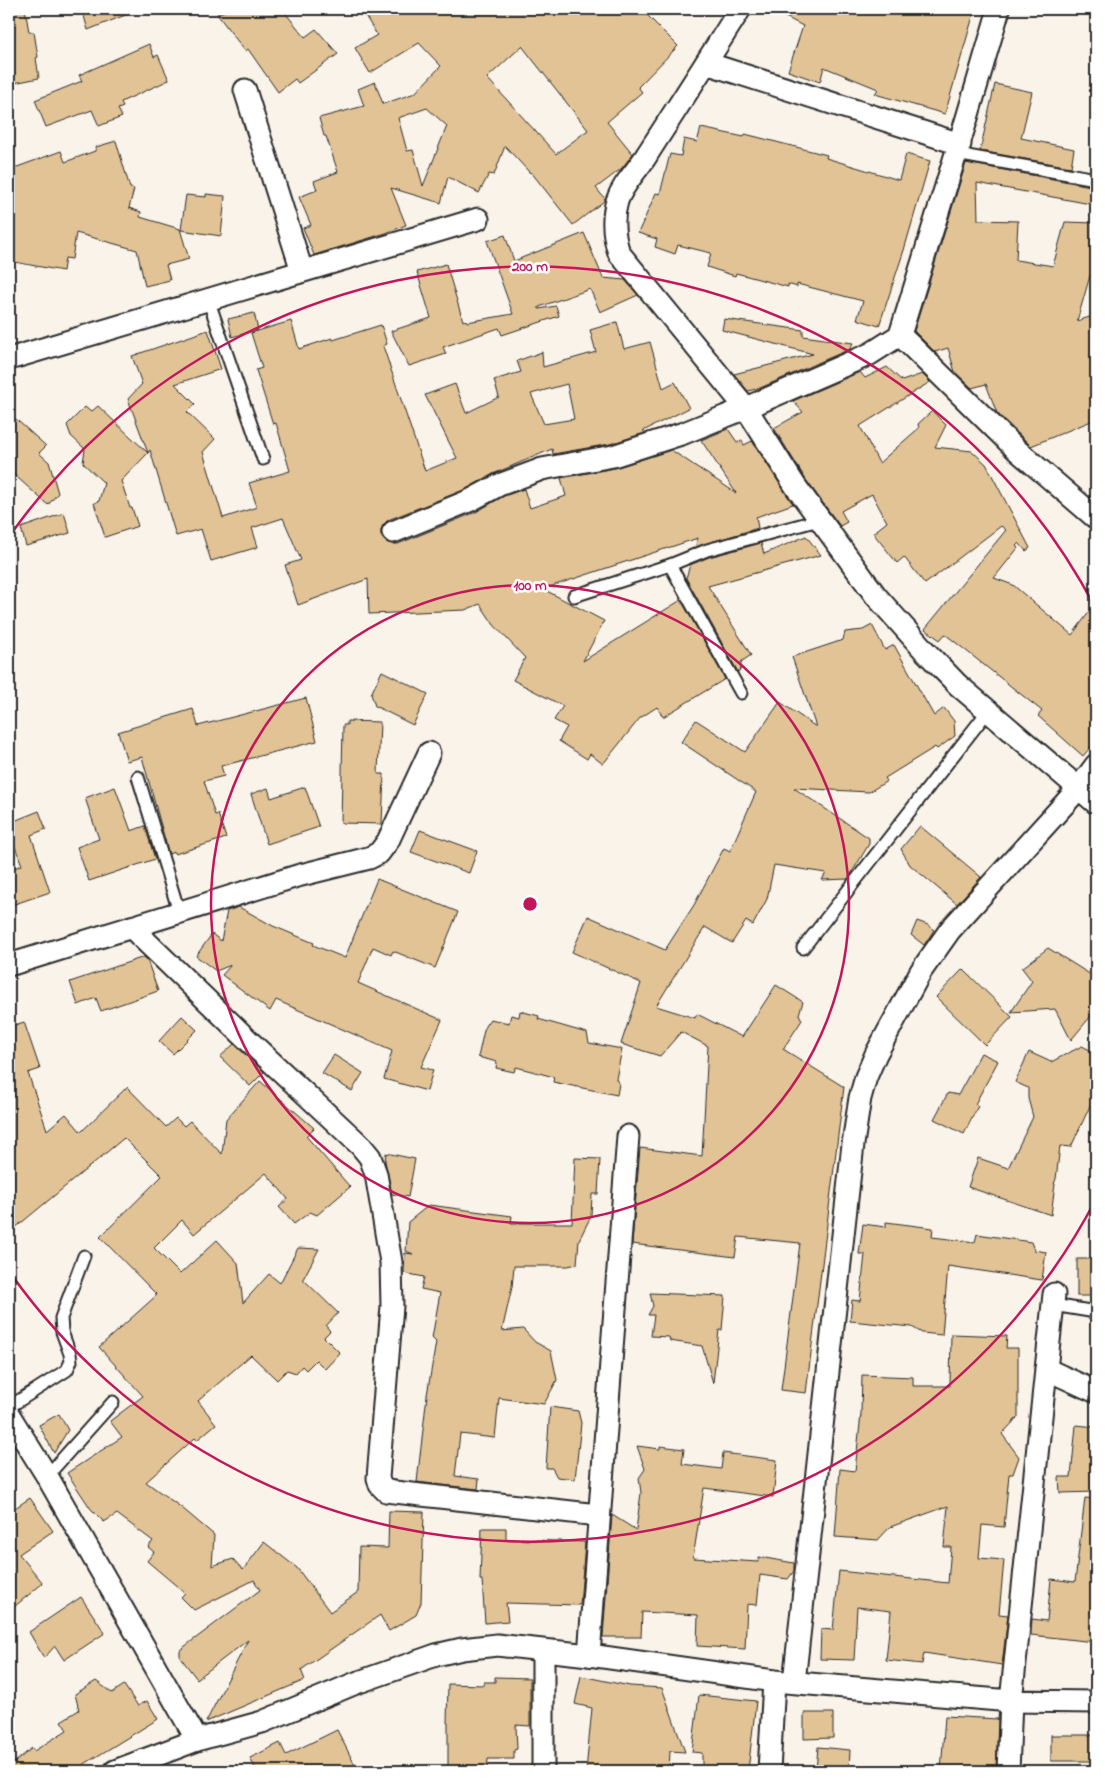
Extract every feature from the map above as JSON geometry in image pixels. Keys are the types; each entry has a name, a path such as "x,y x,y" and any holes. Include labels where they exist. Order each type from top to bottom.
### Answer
{"street":[{"path":"740,9 646,158 621,191 614,213 614,239 619,253 746,408 796,487 876,596 958,685 1096,803"},
{"path":"393,532 471,500 499,485 542,469 614,456 684,433 870,354 900,336 999,9"},
{"path":"706,63 958,149"},
{"path":"245,90 302,271"},
{"path":"9,359 478,219"},
{"path":"900,336 1018,451 1096,518"},
{"path":"9,965 297,876 369,858 379,853 388,842 429,753"},
{"path":"769,1771 784,1682 853,1144 860,1098 866,1077 876,1054 921,971 950,930 1079,788 1096,765"},
{"path":"131,927 250,1042 362,1146 370,1157 376,1174 391,1262 392,1298 378,1478 380,1485 386,1491 598,1515"},
{"path":"589,1655 598,1515 628,1136"},
{"path":"1008,1771 1011,1701 1054,1300"},
{"path":"1046,1368 1096,1392"},
{"path":"12,1426 48,1476 197,1740"},
{"path":"120,1770 197,1740 262,1722 356,1684 436,1655 462,1649 497,1645 589,1655 784,1682 1011,1701 1096,1702"},
{"path":"543,1771 544,1651"}],"lane":[{"path":"958,149 1096,179"},
{"path":"208,299 263,459"},
{"path":"574,596 670,565 707,550 819,520"},
{"path":"670,565 740,694"},
{"path":"803,948 988,711"},
{"path":"138,777 179,912"},
{"path":"9,1407 67,1370 71,1361 62,1332 61,1318 84,1256"},
{"path":"1054,1300 1096,1312"},
{"path":"48,1476 113,1402"}],"building":[{"path":"9,9 25,9 29,32 34,32 39,78 9,84"},
{"path":"82,9 138,9 138,10 88,30"},
{"path":"229,9 282,9 305,37 316,29 338,54 298,83 295,79 278,92 248,49 245,51 217,14"},
{"path":"361,9 641,9 678,46 638,87 642,92 607,122 633,154 621,169 596,188 605,199 604,201 573,225 531,172 505,146 494,175 489,174 479,193 448,177 441,203 391,188 406,225 314,255 303,228 311,225 299,197 317,190 314,181 338,172 319,118 364,106 358,89 375,82 383,104 415,93 441,66 419,43 370,73 355,48 377,35","holes":["522,46 588,130 556,154 487,78","427,108 447,126 423,186 413,150 407,151 398,118"]},
{"path":"770,9 975,9 945,114 875,94 878,89 824,67 820,82 788,71 803,26"},
{"path":"149,44 154,57 158,55 169,80 121,102 123,107 118,109 122,117 99,126 92,110 46,127 35,100 82,81 79,75"},
{"path":"995,84 1032,92 1021,138 1074,149 1071,167 980,151"},
{"path":"701,128 744,137 745,134 827,155 826,158 899,180 906,154 930,161 879,326 857,319 863,301 797,284 797,287 788,284 788,287 736,273 735,276 707,267 711,253 678,245 675,254 655,247 657,239 638,233 656,193 660,194 670,154 681,156 684,139 697,142"},
{"path":"116,141 130,188 134,189 129,208 141,212 140,217 180,229 189,259 166,265 170,280 145,286 137,250 76,233 72,259 65,258 63,271 9,261 9,170 61,151 65,162 95,151 96,147"},
{"path":"966,163 1096,187 1096,205 977,183 978,220 1018,221 1016,260 1053,266 1065,222 1096,223 1096,255 1077,321 1096,315 1096,419 1031,446 997,413 986,384 972,388 955,372 948,348 935,352 914,331"},
{"path":"206,194 225,196 221,236 181,230 186,195 206,197"},
{"path":"584,233 603,278 625,280 638,295 600,312 590,289 539,307 539,309 556,306 559,316 502,335 499,328 443,347 446,354 409,366 391,331 431,318 417,272 446,264 463,321 466,320 467,322 513,314 487,241 505,235 514,261"},
{"path":"254,313 258,330 232,337 228,319"},
{"path":"724,319 803,330 803,336 853,343 850,349 760,388 748,391 734,374 813,354 722,330"},
{"path":"291,321 299,349 381,325 387,344 383,346 425,471 457,458 425,395 455,384 466,413 499,397 494,380 521,372 517,361 542,352 543,367 596,352 590,330 617,322 624,349 650,342 663,388 675,382 689,408 643,431 645,433 610,444 553,454 552,449 493,474 466,489 388,520 383,525 381,536 386,542 398,544 476,512 504,496 524,489 530,508 566,496 561,478 615,468 671,450 736,493 701,440 728,429 737,442 742,441 744,445 752,441 793,504 756,517 758,528 695,547 698,538 543,589 604,621 583,661 681,600 725,679 663,717 657,707 640,718 603,764 590,754 587,759 559,741 567,727 554,720 563,706 513,680 525,658 494,625 480,604 465,610 369,614 368,579 298,605 285,565 301,560 283,518 252,528 258,547 211,561 201,529 176,536 150,450 148,453 128,399 142,384 132,356 208,330 221,369 175,384 195,404 187,412 215,439 203,452 223,518 257,507 249,483 290,471 276,423 273,424 256,370 262,368 251,333","holes":["567,384 574,419 544,424 531,394"]},
{"path":"887,367 902,381 922,374 930,382 860,426 879,463 919,428 918,424 932,411 946,425 935,447 972,451 986,464 1030,548 1026,551 1019,543 1016,546 1018,548 994,578 1013,585 1072,635 1096,603 1096,741 1083,756 1038,716 1042,711 945,634 940,640 925,629 1006,530 1001,526 925,584 904,557 897,563 873,533 887,522 872,494 841,511 847,522 840,526 806,480 774,428 803,412 793,401 860,372 865,378"},
{"path":"98,406 148,453 121,481 138,526 105,537 94,503 99,501 104,483 83,463 85,449 71,436 67,425 85,407 91,412"},
{"path":"9,413 46,446 39,453 49,462 58,493 48,505 9,470"},
{"path":"64,513 70,533 26,546 21,528"},
{"path":"806,536 821,555 708,586 751,655 741,662 741,669 738,672 686,578 690,565 709,557 761,543 764,554"},
{"path":"872,625 885,650 894,645 934,716 944,708 954,721 955,736 937,749 935,747 885,778 887,781 869,792 794,788 869,838 869,844 848,879 822,880 826,873 774,865 767,899 753,925 746,921 732,943 705,927 656,1006 695,1018 697,1014 742,1037 776,985 803,1002 799,1014 802,1020 783,1049 844,1087 806,1393 781,1390 800,1243 738,1237 735,1257 632,1244 640,1148 702,1156 708,1046 681,1032 660,1056 621,1044 641,983 572,952 588,916 665,950 694,905 724,848 730,851 756,792 681,742 696,720 745,752 780,702 816,727 792,657 843,640 845,632 863,630"},
{"path":"382,671 428,694 413,725 375,706 371,694"},
{"path":"306,698 317,741 221,766 224,776 204,781 215,815 218,814 226,838 175,854 174,852 169,854 142,757 127,761 118,732 193,709 198,726"},
{"path":"347,721 380,722 378,774 384,774 382,824 341,823 343,725 347,725"},
{"path":"115,787 131,831 145,826 155,859 89,881 77,847 99,839 85,798"},
{"path":"305,787 319,827 267,844 251,794 268,788 271,798"},
{"path":"39,811 46,829 31,835 50,892 9,906 9,870 22,865 9,831 9,823"},
{"path":"920,826 981,877 957,904 910,865 901,849"},
{"path":"420,830 477,851 469,873 411,852"},
{"path":"377,879 458,912 435,968 393,951 391,955 373,947 358,983 442,1020 421,1067 433,1070 427,1091 384,1079 392,1051 276,1000 270,1011 222,975 231,965 216,971 196,956 212,934 221,941 227,911 239,907 273,926 345,958"},
{"path":"917,921 928,925 934,930 924,945 911,935"},
{"path":"1048,948 1096,978 1096,1010 1071,1040 1055,1009 1011,1012 1032,981 1022,968"},
{"path":"144,957 147,960 158,991 101,1011 96,998 78,1005 70,982"},
{"path":"963,969 1012,1017 985,1045 936,997"},
{"path":"520,1011 539,1016 538,1019 587,1033 589,1043 622,1049 616,1079 619,1084 617,1095 553,1082 554,1077 516,1067 514,1072 496,1068 497,1062 478,1057 485,1026 490,1019 509,1023 511,1015 519,1017"},
{"path":"182,1016 197,1030 173,1054 159,1041"},
{"path":"24,1022 40,1069 28,1073 47,1130 66,1114 81,1132 127,1087 166,1127 176,1118 184,1126 190,1121 222,1154 226,1119 260,1081 314,1128 306,1136 350,1187 317,1215 310,1212 294,1224 279,1207 288,1199 266,1173 194,1234 182,1220 154,1248 180,1274 217,1240 238,1263 243,1303 269,1274 280,1283 298,1248 319,1249 303,1279 338,1313 326,1326 330,1331 324,1337 340,1353 325,1369 316,1360 306,1370 302,1366 296,1373 287,1370 277,1380 251,1355 198,1401 216,1424 197,1440 195,1438 146,1482 182,1508 214,1535 212,1566 233,1559 243,1570 264,1542 297,1568 330,1612 358,1592 359,1547 388,1548 389,1511 424,1512 421,1603 416,1615 389,1631 380,1615 301,1670 305,1680 206,1722 248,1640 197,1679 180,1657 180,1650 260,1590 254,1580 194,1610 181,1597 185,1593 147,1561 154,1552 148,1547 153,1541 117,1514 104,1522 91,1509 67,1473 122,1437 110,1421 143,1396 99,1347 157,1295 100,1237 162,1176 124,1138 9,1233 9,1027"},
{"path":"234,1044 264,1072 250,1086 220,1057"},
{"path":"1082,1046 1096,1053 1096,1093 1071,1147 1060,1146 1051,1215 968,1187 978,1158 1008,1168 1033,1117 1028,1098 1028,1088 1015,1082 1029,1052 1051,1062"},
{"path":"981,1053 998,1061 975,1104 978,1106 964,1134 934,1119 948,1093 958,1095"},
{"path":"334,1055 363,1073 352,1091 322,1073"},
{"path":"386,1153 415,1159 408,1197 392,1194 385,1161"},
{"path":"575,1158 600,1159 598,1194 592,1194 591,1216 579,1240 577,1264 568,1266 514,1266 512,1287 502,1331 523,1329 535,1342 551,1351 557,1380 544,1404 499,1398 495,1438 460,1434 455,1476 479,1479 478,1489 417,1482 427,1395 436,1342 432,1338 440,1293 421,1289 424,1277 404,1273 405,1253 413,1254 406,1251 408,1222 429,1205 512,1216 511,1223 572,1223"},
{"path":"886,1222 933,1228 932,1237 975,1242 977,1234 1031,1242 1034,1250 1046,1252 1042,1280 948,1266 942,1335 922,1333 912,1327 850,1321 852,1300 860,1301 865,1254 859,1254 863,1224 886,1227"},
{"path":"1077,1259 1096,1259 1096,1296 1077,1296"},
{"path":"650,1293 725,1296 722,1330 719,1330 713,1383 702,1346 670,1341 669,1337 651,1336 654,1315 648,1315 653,1306"},
{"path":"951,1334 1007,1336 1006,1348 1018,1348 1018,1417 1002,1434 1019,1457 1013,1474 1009,1474 1004,1527 982,1525 979,1558 1004,1560 999,1614 1008,1615 1002,1665 924,1653 922,1664 886,1660 891,1611 857,1607 854,1660 820,1659 821,1629 833,1630 839,1571 948,1583 951,1547 944,1547 948,1506 890,1527 878,1540 835,1537 840,1469 855,1471 861,1414 862,1375 913,1377 913,1386 950,1386"},
{"path":"550,1407 578,1411 581,1423 575,1479 557,1477 552,1468 546,1468"},
{"path":"59,1414 68,1430 54,1453 39,1425"},
{"path":"1076,1425 1096,1427 1096,1492 1060,1493 1059,1477 1071,1477"},
{"path":"637,1446 660,1449 660,1446 684,1449 682,1464 721,1469 723,1453 777,1460 773,1497 704,1488 693,1558 758,1562 759,1557 794,1563 794,1571 788,1579 760,1575 757,1605 747,1604 745,1649 697,1646 698,1615 642,1612 641,1637 603,1637 612,1515 636,1530 641,1493 639,1478 645,1469"},
{"path":"30,1498 53,1531 19,1554 43,1583 9,1611 9,1512"},
{"path":"1085,1498 1096,1499 1096,1616 1094,1642 1031,1635 1032,1619 1047,1621 1051,1579 1075,1582"},
{"path":"482,1528 506,1528 506,1539 585,1542 580,1605 506,1603 508,1621 485,1623 482,1580 480,1580"},
{"path":"81,1597 105,1633 64,1660 55,1646 44,1658 29,1632"},
{"path":"581,1676 630,1686 662,1688 685,1752 670,1751 669,1771 586,1771 592,1708 575,1704"},
{"path":"495,1677 530,1678 530,1726 516,1725 517,1749 514,1750 514,1759 488,1759 487,1771 448,1771 448,1684 484,1685 484,1682 495,1682"},
{"path":"96,1681 112,1693 124,1685 138,1706 147,1701 158,1719 73,1771 9,1771 9,1767 32,1748 34,1751 67,1730 61,1721 79,1710 75,1694"},
{"path":"699,1695 756,1701 748,1771 702,1771 702,1753 692,1752"},
{"path":"804,1713 833,1713 833,1738 804,1739"},
{"path":"945,1716 998,1719 996,1771 941,1771"},
{"path":"337,1730 358,1771 254,1771 256,1770 250,1758 280,1743 286,1755"},
{"path":"1051,1735 1096,1735 1096,1761 1051,1761"},
{"path":"818,1747 850,1750 849,1771 816,1771"}]}
